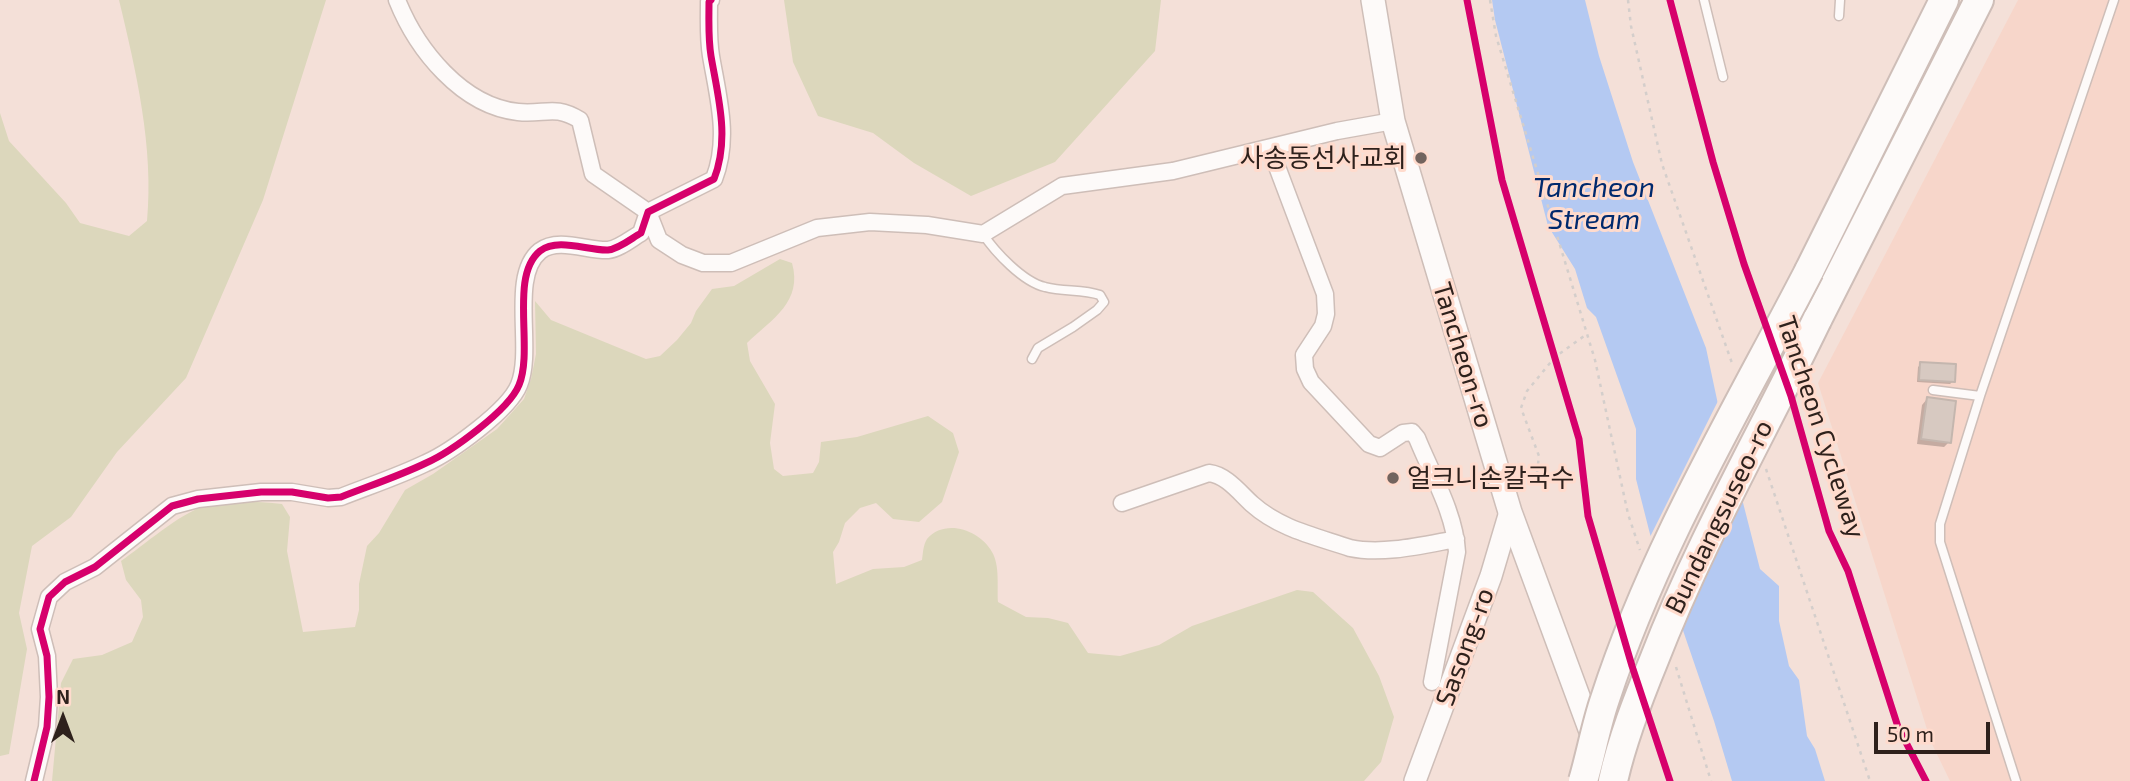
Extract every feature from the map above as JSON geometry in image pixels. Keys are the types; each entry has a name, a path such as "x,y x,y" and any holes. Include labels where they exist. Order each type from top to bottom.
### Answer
{"highway":[{"name":"Bundangsuseo-ro","path":"1583,781 1605,699 1654,574 1695,488 1809,271 1944,0"},
{"name":"Bundangsuseo-ro","path":"1611,781 1667,626 1712,525 1979,0"}],"main road":[{"name":"Tancheon-ro","path":"1373,0 1393,121 1510,512 1611,781"}],"street":[{"path":"397,0 412,31 426,50 457,84 480,102 510,111 535,114 553,109 568,112 580,120 593,174 648,212 659,240 682,255 703,263 731,263 817,228 870,222 927,225 982,234 1062,186 1173,171 1337,131 1393,121"},
{"path":"34,781 47,727 49,697 47,656 40,629 49,597 65,582 95,567 172,506 198,499 261,492 341,497 428,463 504,409 519,386 525,358 523,290 530,264 540,251 552,245 612,250 641,233 648,212 714,179 719,164 722,121 709,35 711,0"},
{"path":"1270,148 1325,294 1326,314 1323,326 1304,355 1305,369 1311,382 1369,444 1380,447 1404,433 1412,432 1417,438 1456,539 1457,552 1432,682"},
{"path":"1122,503 1209,473 1224,478 1254,506 1284,526 1350,548 1360,550 1417,546 1456,539"},
{"name":"Sasong-ro","path":"1415,781 1491,576 1510,512"}],"lane":[{"path":"1704,0 1723,77"},
{"path":"1839,16 1840,0"},
{"path":"2016,781 1940,542 1940,524 1980,396 2114,0"},
{"path":"982,234 996,254 1042,287 1087,290 1100,295 1104,302 1073,327 1038,348 1032,359"},
{"path":"1933,390 1980,396"}],"path":[{"path":"1490,0 1496,36 1587,334 1628,514 1641,554"},
{"path":"1536,481 1539,456 1521,408 1527,391 1555,357 1587,334"},
{"path":"1551,344 1559,368"},
{"path":"1674,661 1711,781"}],"shaded area":[{"path":"119,0 326,0 263,200 186,378 117,452 71,517 32,546 19,613 27,649 9,754 0,756 0,113 9,141 66,203 80,223 129,236 147,221 149,193 146,137"},
{"path":"784,0 1161,0 1155,51 1055,162 971,196 914,163 873,133 818,116 793,62"},
{"path":"2018,0 2130,0 2130,781 1950,781 1931,742 1818,383"},
{"path":"780,259 792,263 793,289 783,309 747,343 750,361 775,404 770,443 774,469 783,476 813,473 819,462 821,442 857,437 928,416 953,433 959,452 942,502 919,522 893,519 876,503 860,508 845,523 833,552 836,584 873,569 904,567 922,560 926,541 934,533 943,529 962,529 987,544 995,557 998,602 1026,617 1048,618 1068,623 1088,653 1120,656 1159,645 1192,626 1297,590 1313,592 1353,628 1379,676 1394,717 1381,762 1364,781 52,781 61,683 73,659 102,655 132,642 143,617 141,600 126,580 121,561 162,530 184,515 214,504 282,504 290,517 287,551 303,632 355,627 359,610 359,584 367,546 379,533 405,490 433,474 497,429 524,399 536,354 535,301 551,320 646,359 660,356 677,340 712,289 734,286"}],"water":[{"name":"Tancheon Stream","path":"1492,0 1585,0 1599,56 1633,162 1706,348 1760,569 1779,586 1779,621 1789,666 1799,680 1807,736 1815,749 1825,781 1732,781 1650,534 1636,479 1636,429 1596,317 1587,308 1575,269 1548,226"}],"pier":[{"path":"1720,397 1743,491 1680,634 1648,541"}],"building":[{"path":"1920,362 1956,364 1955,382 1919,380"},
{"path":"1927,397 1956,401 1951,443 1921,439"}],"cycle path":[{"path":"34,781 47,727 49,697 47,656 40,629 49,597 65,582 95,567 172,506 198,499 261,492 341,497 416,468 450,450 492,418 519,385 523,370 526,277 531,262 540,251 555,245 600,250 617,248 641,233 648,212 714,179 719,164 722,133 709,42 711,0"},
{"path":"1467,0 1502,180 1579,439 1588,516 1632,666 1670,781"},
{"name":"Tancheon Cycleway","path":"1670,0 1713,162 1744,264 1791,396 1829,531 1848,571 1898,727 1926,781"}],"place":[{"name":"사송동선사교회","path":"1421,158"},
{"name":"얼크니손칼국수","path":"1393,478"}]}
